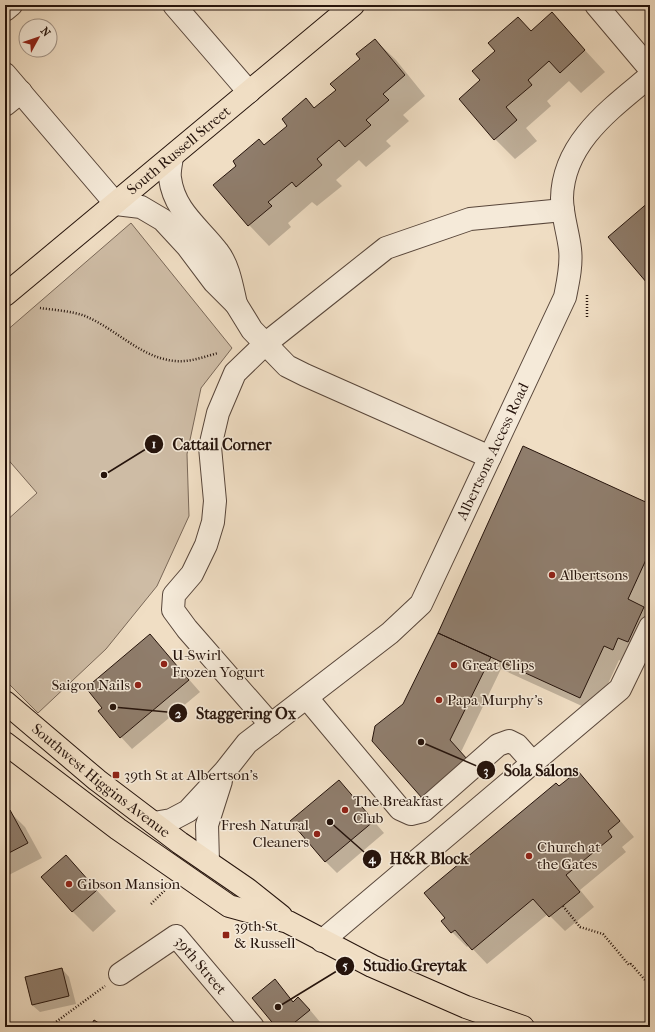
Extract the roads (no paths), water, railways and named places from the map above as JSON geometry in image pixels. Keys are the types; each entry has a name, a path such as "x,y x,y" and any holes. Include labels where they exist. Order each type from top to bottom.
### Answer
{"main road":[{"name":"South Russell Street","path":"5,295 353,5"},
{"name":"Southwest Higgins Avenue","path":"5,702 97,780 180,843 247,889 288,922 372,966 466,1007 523,1027"},
{"name":"Southwest Higgins Avenue","path":"5,730 34,749 107,807 154,841 168,847 180,843"},
{"name":"Southwest Higgins Avenue","path":"5,743 118,829 229,906 288,922"}],"street":[{"path":"5,10 10,5"},
{"path":"174,5 249,92"},
{"path":"596,5 650,68"},
{"path":"5,74 13,98 116,204 141,207 163,220 187,246 214,282 236,304 252,330 287,366 490,457"},
{"name":"Albertsons Access Road","path":"226,771 247,743 405,621 421,604 565,297 570,275 570,249 562,197 567,171 576,147 593,125 650,76"},
{"path":"172,157 169,177 173,193 188,219 219,253 229,276 236,304"},
{"path":"271,725 187,629 173,610 174,595 192,574 206,545 213,522 215,501 210,447 218,413 235,373 265,344 386,248 470,219 563,210"},
{"path":"322,940 620,689 650,627"},
{"path":"307,698 400,809 412,814 423,811 498,745 509,741 517,745 533,763"},
{"path":"154,823 171,820 188,811 226,771"},
{"path":"208,862 207,824 215,796 226,771"},
{"path":"180,843 207,824"},
{"name":"39th Street","path":"120,974 176,936 253,1027"}],"place":[{"name":"Cattail Corner","path":"104,475"},
{"name":"Albertsons","path":"552,575"},
{"name":"U-Swirl Frozen Yogurt","path":"164,664"},
{"name":"Great Clips","path":"454,665"},
{"name":"Saigon Nails","path":"138,685"},
{"name":"Papa Murphy's","path":"439,700"},
{"name":"Staggering Ox","path":"113,707"},
{"name":"Sola Salons","path":"421,742"},
{"name":"39th St at Albertson's","path":"116,775"},
{"name":"The Breakfast Club","path":"345,810"},
{"name":"H&R Block","path":"330,822"},
{"name":"Fresh Natural Cleaners","path":"317,834"},
{"name":"Church at the Gates","path":"529,856"},
{"name":"Gibson Mansion","path":"69,884"},
{"name":"39th St & Russell","path":"226,935"},
{"name":"Studio Greytak","path":"278,1007"}]}
